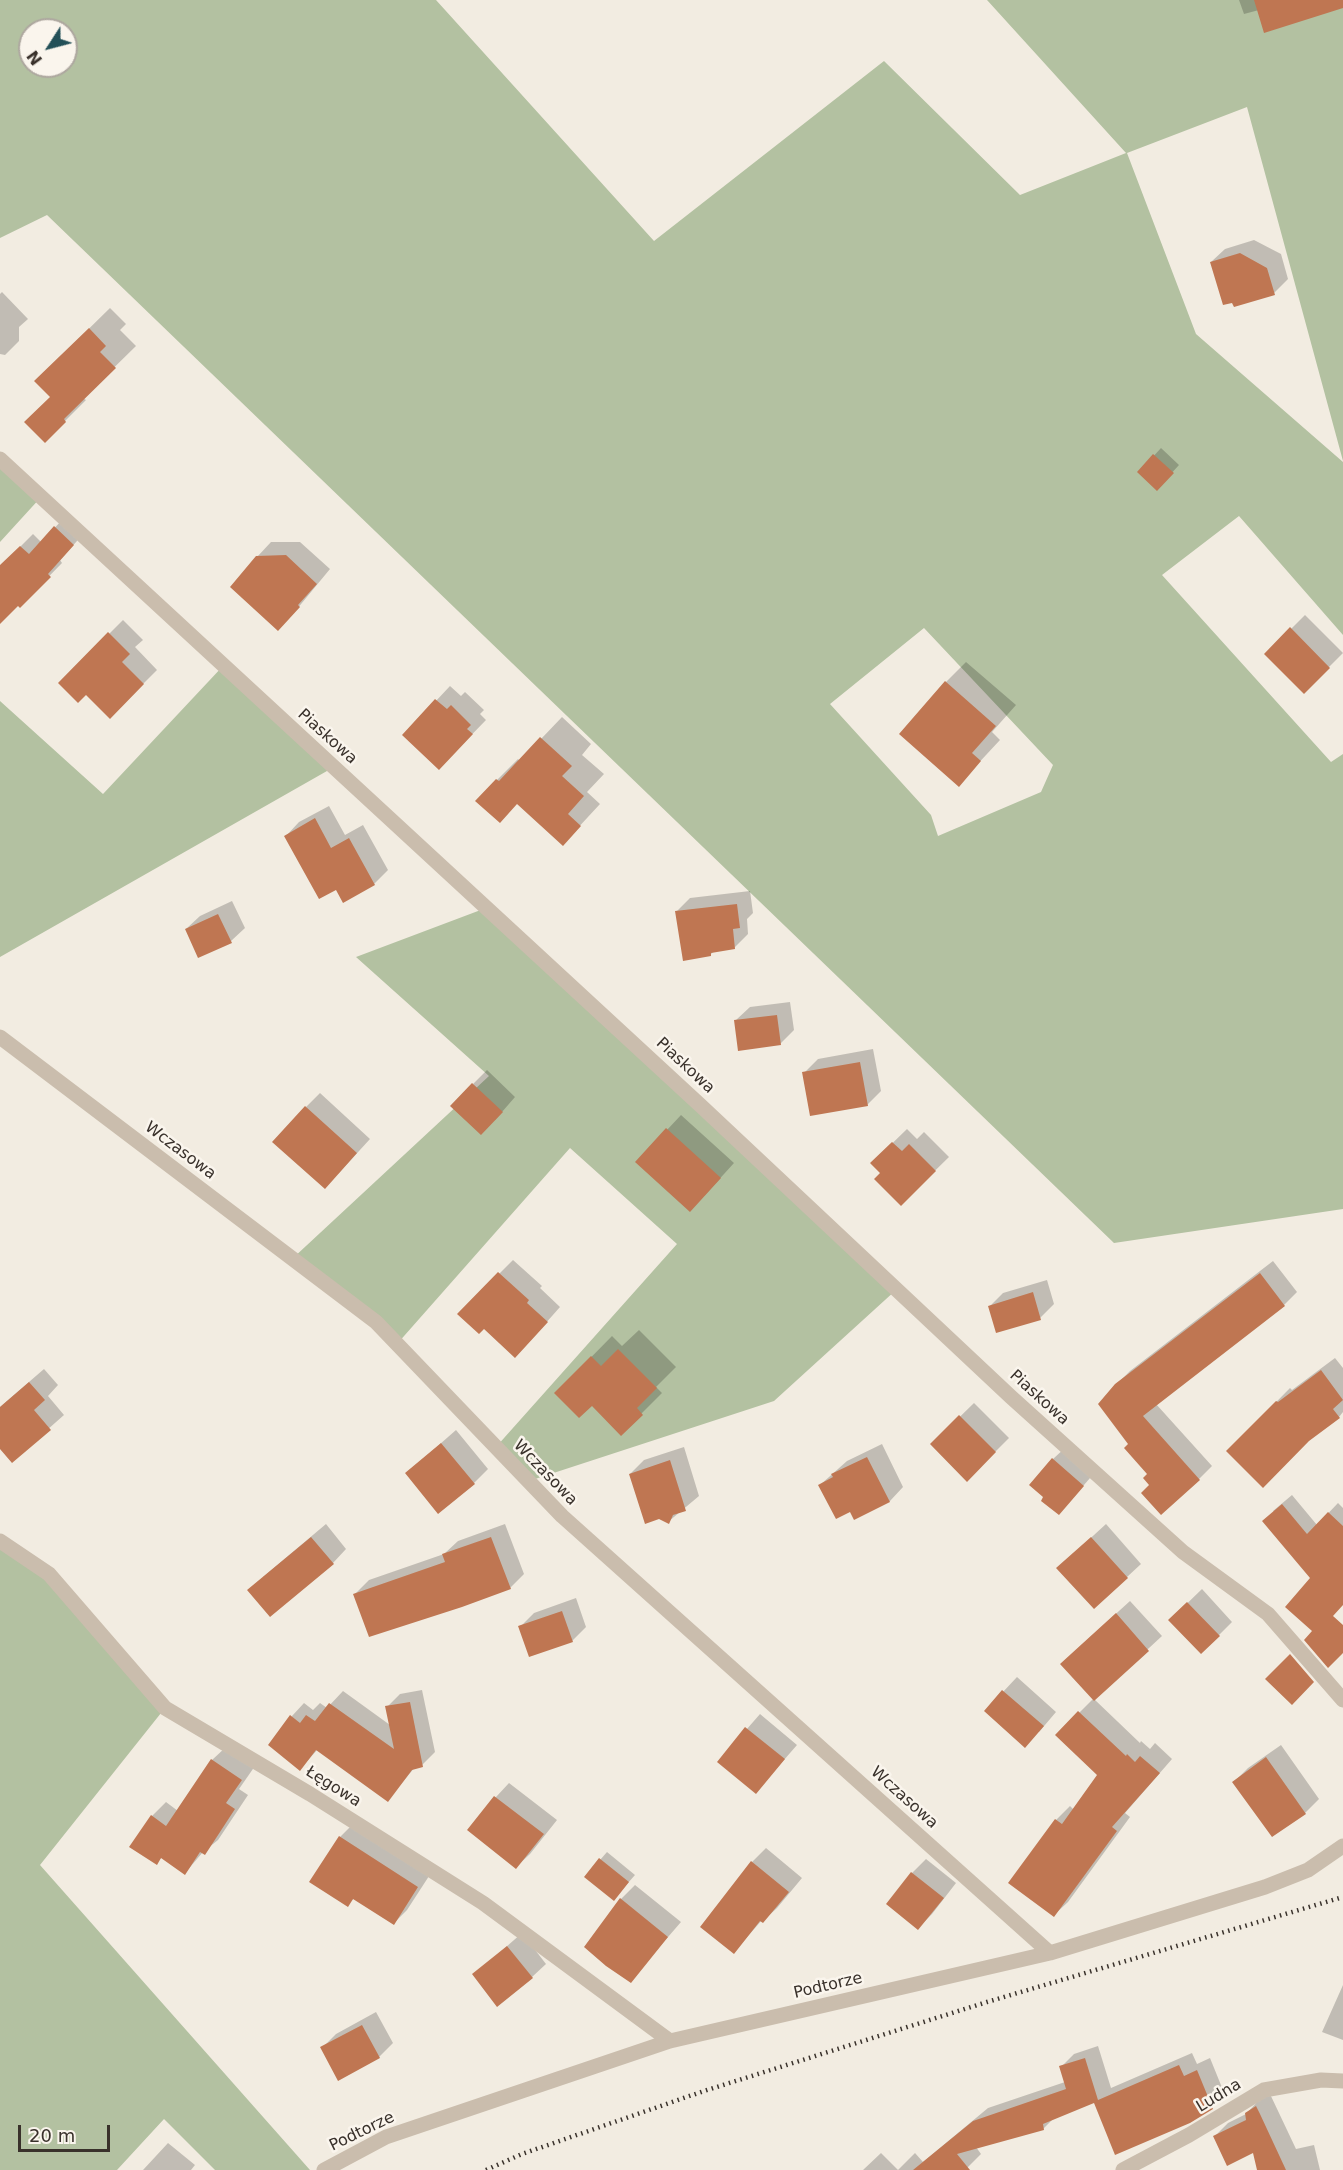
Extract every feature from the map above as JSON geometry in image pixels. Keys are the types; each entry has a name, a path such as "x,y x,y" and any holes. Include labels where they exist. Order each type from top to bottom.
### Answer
{"street":[{"name":"Piaskowa","path":"0,459 692,1097 1020,1405 1183,1552 1268,1614 1343,1700"},
{"name":"Wczasowa","path":"0,1037 376,1322 562,1516 1050,1953"},
{"name":"Łęgowa","path":"0,1541 49,1574 165,1708 310,1794 483,1903 670,2041"},
{"name":"Podtorze","path":"324,2170 386,2137 670,2041 1050,1953 1265,1887 1308,1870 1343,1846"},
{"name":"Ludna","path":"1123,2170 1190,2135 1264,2090 1321,2080 1343,2081"}],"green space":[{"path":"0,0 436,0 654,241 884,61 1020,195 1126,153 987,0 1343,0 1343,461 1247,107 1127,153 1196,334 1343,462 1343,635 1239,516 1162,575 1331,762 1343,754 1343,1209 1114,1243 47,215 0,238","holes":["924,628 1053,765 1041,792 938,836 931,815 830,704"]},
{"path":"0,459 42,496 0,542"},
{"path":"223,666 334,767 0,957 0,701 103,794"},
{"path":"486,908 896,1290 774,1401 529,1481 496,1447 677,1244 570,1148 397,1344 292,1259 489,1076 356,957"},
{"path":"0,1541 49,1574 165,1708 40,1865 310,2170 215,2170 164,2119 117,2170 0,2170"}],"building":[{"path":"1254,0 1343,0 1343,8 1264,33"},
{"path":"1240,253 1267,268 1275,295 1234,307 1232,303 1223,305 1210,262"},
{"path":"89,328 106,346 100,352 116,368 64,419 66,422 45,443 24,422 50,397 34,381"},
{"path":"1153,454 1174,473 1157,491 1137,472"},
{"path":"54,526 74,545 48,574 51,577 0,624 0,565 20,546 29,554"},
{"path":"286,555 317,584 278,631 230,587 256,556"},
{"path":"1290,627 1330,668 1304,694 1264,654"},
{"path":"108,632 130,654 122,662 144,684 110,719 86,695 78,703 58,683"},
{"path":"945,681 996,726 972,753 981,761 959,787 899,734"},
{"path":"435,699 447,709 451,705 471,725 467,729 473,734 439,770 402,735"},
{"path":"540,737 572,766 562,776 584,796 568,814 581,826 563,846 517,804 500,823 475,801 496,779 499,781"},
{"path":"315,818 331,848 349,838 375,885 343,903 336,890 319,899 284,836"},
{"path":"737,904 740,928 733,929 735,949 683,961 675,911"},
{"path":"218,914 232,943 198,958 185,929"},
{"path":"777,1015 781,1045 738,1051 734,1020"},
{"path":"860,1062 868,1106 810,1116 802,1072"},
{"path":"472,1083 503,1112 481,1135 450,1106"},
{"path":"305,1106 357,1153 325,1189 272,1142"},
{"path":"666,1128 721,1178 690,1212 635,1162"},
{"path":"892,1142 902,1151 909,1144 936,1171 901,1206 874,1179 880,1173 870,1163"},
{"path":"498,1272 529,1300 527,1303 548,1322 515,1358 484,1329 479,1334 457,1314"},
{"path":"1260,1273 1285,1306 1143,1416 1200,1480 1161,1515 1141,1493 1149,1485 1143,1478 1147,1474 1124,1448 1128,1444 1098,1404 1115,1384"},
{"path":"1033,1292 1041,1320 996,1333 988,1306"},
{"path":"618,1349 657,1388 637,1408 643,1415 621,1436 592,1406 579,1418 554,1393 591,1356 601,1366"},
{"path":"1321,1370 1343,1400 1333,1409 1340,1418 1309,1441 1263,1488 1226,1451 1276,1401 1278,1402"},
{"path":"29,1382 45,1400 34,1410 51,1430 12,1463 0,1449 0,1407"},
{"path":"959,1415 996,1452 967,1482 930,1444"},
{"path":"441,1443 475,1484 438,1514 405,1473"},
{"path":"867,1457 890,1502 854,1520 850,1512 836,1519 818,1485 833,1477 831,1474"},
{"path":"1052,1458 1084,1486 1059,1515 1041,1501 1043,1497 1029,1485"},
{"path":"670,1460 686,1511 673,1515 669,1524 659,1519 645,1524 629,1474"},
{"path":"1282,1504 1307,1534 1328,1512 1343,1526 1343,1605 1333,1616 1343,1625 1343,1653 1328,1668 1304,1640 1312,1631 1285,1607 1310,1578 1262,1521"},
{"path":"311,1537 334,1564 270,1617 247,1590"},
{"path":"491,1537 511,1589 369,1637 353,1594 445,1562 442,1554"},
{"path":"1091,1537 1128,1578 1094,1609 1056,1568"},
{"path":"1187,1602 1220,1636 1201,1654 1168,1620"},
{"path":"562,1611 573,1642 529,1657 518,1626"},
{"path":"1116,1613 1149,1651 1094,1701 1060,1664"},
{"path":"1290,1654 1314,1682 1292,1705 1265,1679"},
{"path":"1002,1690 1044,1726 1025,1748 984,1711"},
{"path":"410,1702 423,1767 412,1770 388,1802 316,1750 300,1771 268,1745 290,1715 300,1723 306,1715 315,1721 329,1703 394,1749 385,1706"},
{"path":"1078,1711 1126,1756 1127,1754 1135,1762 1140,1756 1160,1773 1112,1827 1117,1831 1054,1917 1008,1883 1055,1819 1062,1824 1097,1775 1055,1735"},
{"path":"745,1727 785,1759 756,1794 717,1762"},
{"path":"1266,1757 1306,1814 1272,1837 1232,1782"},
{"path":"211,1759 242,1780 226,1803 235,1809 205,1855 200,1852 185,1875 161,1858 157,1865 129,1847 151,1815 166,1826"},
{"path":"494,1796 544,1834 516,1869 467,1830"},
{"path":"339,1836 418,1887 394,1925 353,1899 348,1907 309,1882"},
{"path":"599,1858 629,1882 614,1901 584,1877"},
{"path":"751,1861 789,1892 763,1923 760,1921 734,1954 700,1927"},
{"path":"911,1872 944,1898 918,1930 886,1904"},
{"path":"620,1898 668,1937 631,1983 584,1947"},
{"path":"507,1946 533,1978 497,2007 472,1974"},
{"path":"362,2025 380,2058 338,2081 320,2047"},
{"path":"1085,2058 1098,2100 1179,2065 1184,2076 1197,2070 1213,2109 1190,2123 1115,2155 1094,2103 1043,2124 1044,2130 957,2154 970,2170 913,2170 973,2121 1066,2089 1059,2066"},
{"path":"1256,2106 1286,2170 1257,2170 1253,2153 1227,2166 1213,2136 1246,2120 1245,2113"}],"railway":[{"path":"486,2170 522,2154 704,2091 987,2002 1343,1897"}]}
